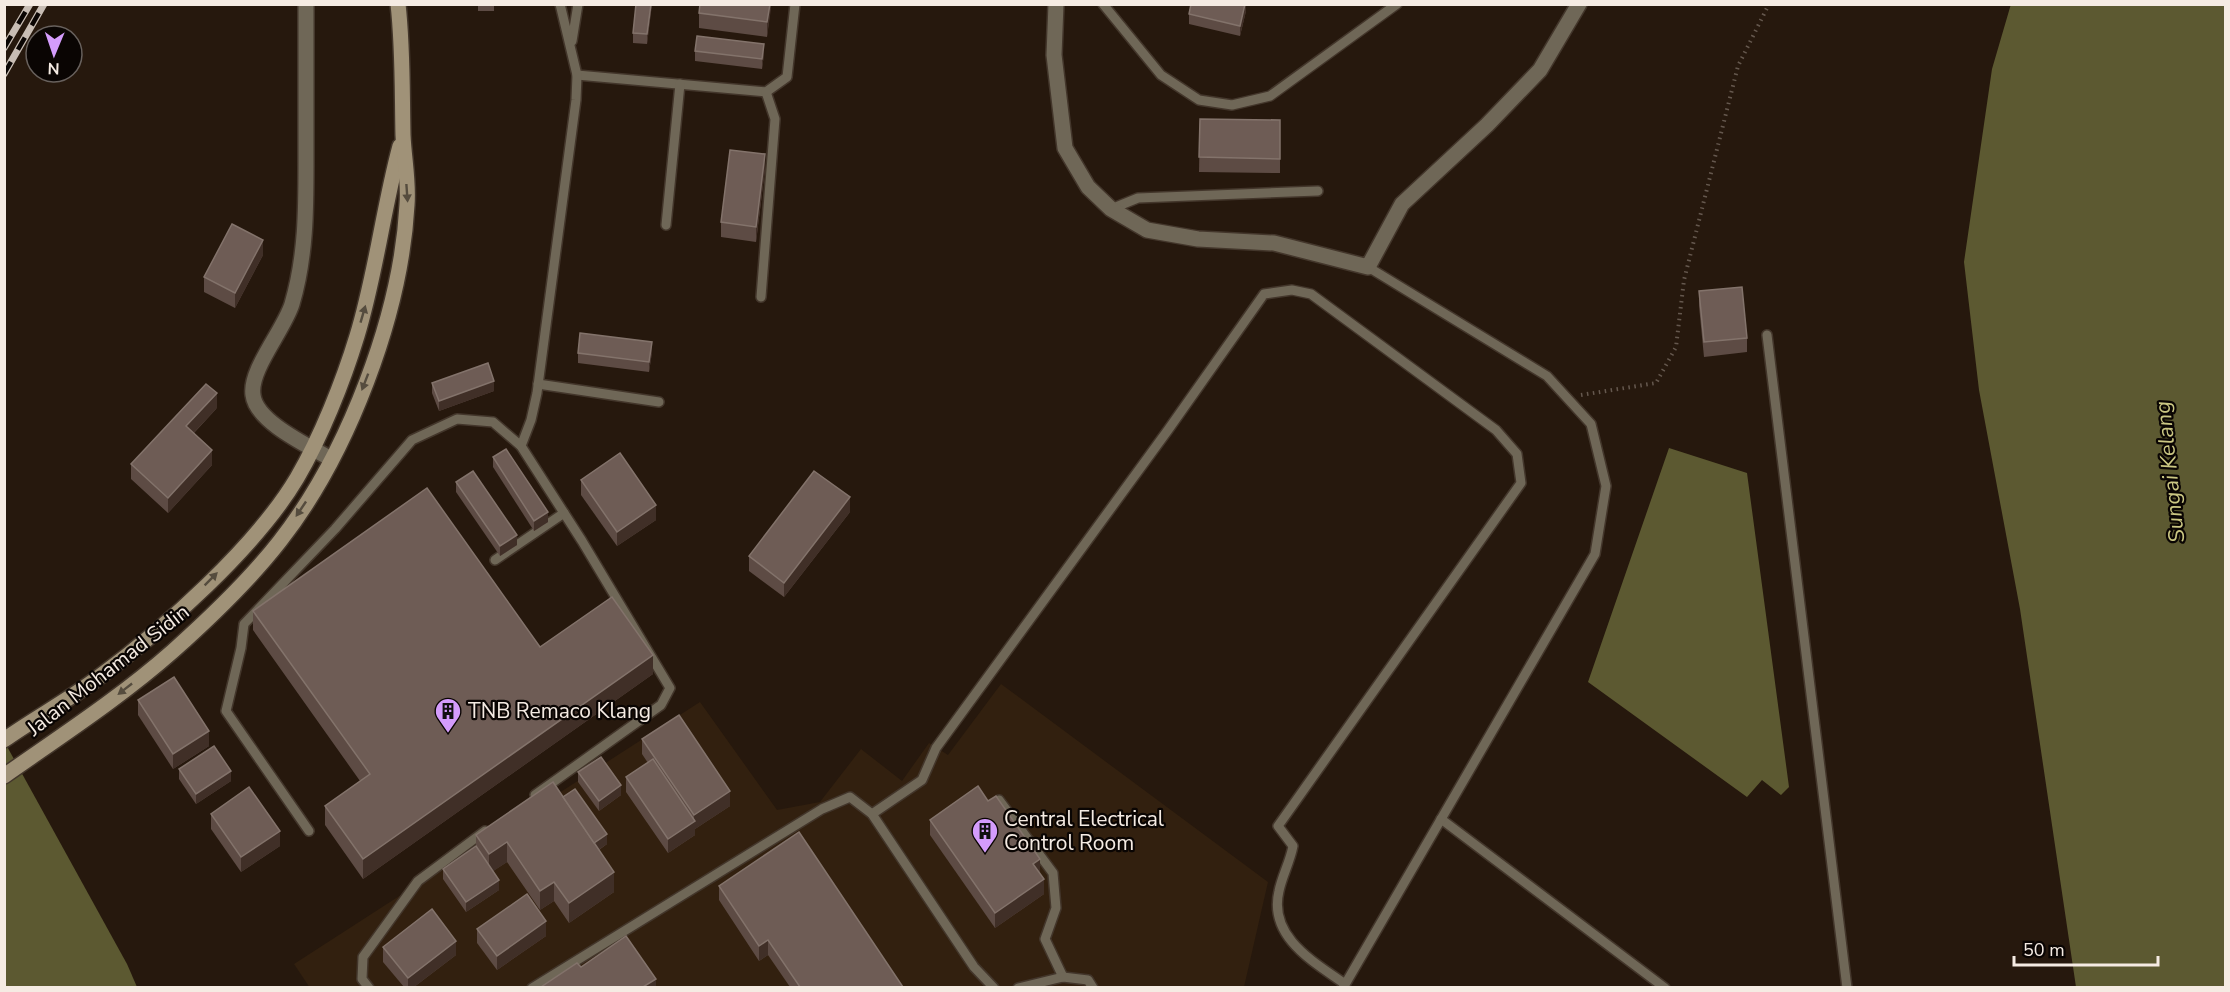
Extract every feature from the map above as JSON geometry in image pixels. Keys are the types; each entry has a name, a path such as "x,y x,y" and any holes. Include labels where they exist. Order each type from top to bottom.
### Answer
{"main road":[{"name":"Jalan Mohamad Sidin","path":"4,776 115,698 171,653 237,590 280,540 314,490 331,459 364,386 393,297 407,203 403,135 403,53 398,4"},
{"name":"Jalan Mohamad Sidin","path":"4,740 99,677 187,603 260,528 296,479 312,447 356,338 378,252 385,201 403,135"}],"street":[{"path":"306,4 305,240 299,280 288,319 253,380 252,394 255,405 271,422 331,459"},
{"path":"1056,4 1054,55 1065,148 1088,187 1111,208 1147,230 1198,239 1274,243 1368,267 1402,204 1487,125 1540,70 1579,4"}],"lane":[{"path":"520,447 531,420 538,384 576,100 577,75 572,46 560,4"},
{"path":"572,46 578,4"},
{"path":"577,75 766,92 787,77 795,4"},
{"path":"1103,4 1161,75 1199,100 1232,105 1270,96 1397,4"},
{"path":"666,225 680,84"},
{"path":"761,297 775,119 766,92"},
{"path":"1111,208 1138,198 1318,191"},
{"path":"872,814 922,780 936,748 1168,430 1264,294 1292,290 1311,294 1496,430 1517,454 1521,483 1278,825 1293,846 1278,894 1279,922 1298,950 1344,986 1595,554 1606,486 1591,424 1547,376 1368,267"},
{"path":"1767,335 1847,987"},
{"path":"538,384 659,402"},
{"path":"309,831 226,711 242,648 244,624 335,529 412,440 457,418 493,422 520,447 564,513 670,688 661,705 522,805"},
{"path":"495,560 564,513"},
{"path":"532,987 822,809 850,797 872,814 974,967 994,987"},
{"path":"999,800 1053,873 1056,908 1045,939 1063,977"},
{"path":"1441,819 1665,987"},
{"path":"369,987 362,979 363,957 418,881 494,825"},
{"path":"1018,987 1063,977 1088,980 1093,987"}],"path":[{"path":"1566,397 1656,383 1676,347 1684,280 1738,66 1769,4"}],"shaded area":[{"path":"1001,684 1268,882 1244,987 310,988 294,964 700,702 777,810 820,802 861,749 902,781 929,743 948,755"}],"water":[{"name":"Sungai Kelang","path":"2011,4 2225,5 2225,987 2076,987 2020,609 1979,390 1964,262 1992,69"},
{"path":"1669,448 1747,473 1789,787 1781,795 1762,780 1747,797 1588,682"},
{"path":"4,741 127,964 137,987 5,987"}],"building":[{"path":"636,4 651,4 647,34 633,33"},
{"path":"700,4 770,4 767,22 699,13"},
{"path":"1191,4 1245,4 1240,26 1189,14"},
{"path":"697,36 764,44 762,59 695,51"},
{"path":"1200,119 1280,120 1280,159 1199,157"},
{"path":"730,150 765,154 756,227 721,222"},
{"path":"232,224 263,240 235,293 204,277"},
{"path":"1742,287 1747,338 1704,342 1699,291"},
{"path":"580,333 652,342 649,362 578,353"},
{"path":"488,363 494,381 439,401 432,383"},
{"path":"206,384 217,393 186,426 212,450 168,498 131,464"},
{"path":"506,449 548,512 534,521 493,457"},
{"path":"620,453 656,505 617,532 581,480"},
{"path":"473,471 517,535 500,546 456,482"},
{"path":"814,471 850,497 784,583 749,556"},
{"name":"TNB Remaco Klang","path":"427,488 540,647 612,597 653,655 363,859 325,806 370,774 253,611"},
{"path":"174,677 209,731 173,754 138,700"},
{"path":"679,715 730,791 694,815 642,739"},
{"path":"214,746 231,771 196,794 179,769"},
{"path":"601,757 621,785 599,801 578,772"},
{"path":"653,759 695,821 668,839 626,777"},
{"path":"553,782 614,872 569,903 554,882 540,891 507,842 489,854 476,835"},
{"name":"Central Electrical Control Room","path":"978,786 988,801 996,796 1040,859 1033,864 1044,879 995,913 930,820"},
{"path":"249,787 280,831 241,857 211,814"},
{"path":"575,789 607,834 594,843 563,797"},
{"path":"799,832 903,987 800,987 768,940 759,946 719,886"},
{"path":"476,846 499,880 466,902 443,869"},
{"path":"527,894 546,921 497,956 477,929"},
{"path":"432,909 456,941 408,978 383,947"},
{"path":"626,936 656,979 643,987 541,987 577,963 581,967"}],"railway":[{"path":"4,48 30,4"},
{"path":"4,74 44,4"}],"place":[{"name":"TNB Remaco Klang","path":"448,734"},
{"name":"Central Electrical Control Room","path":"985,854"}]}
